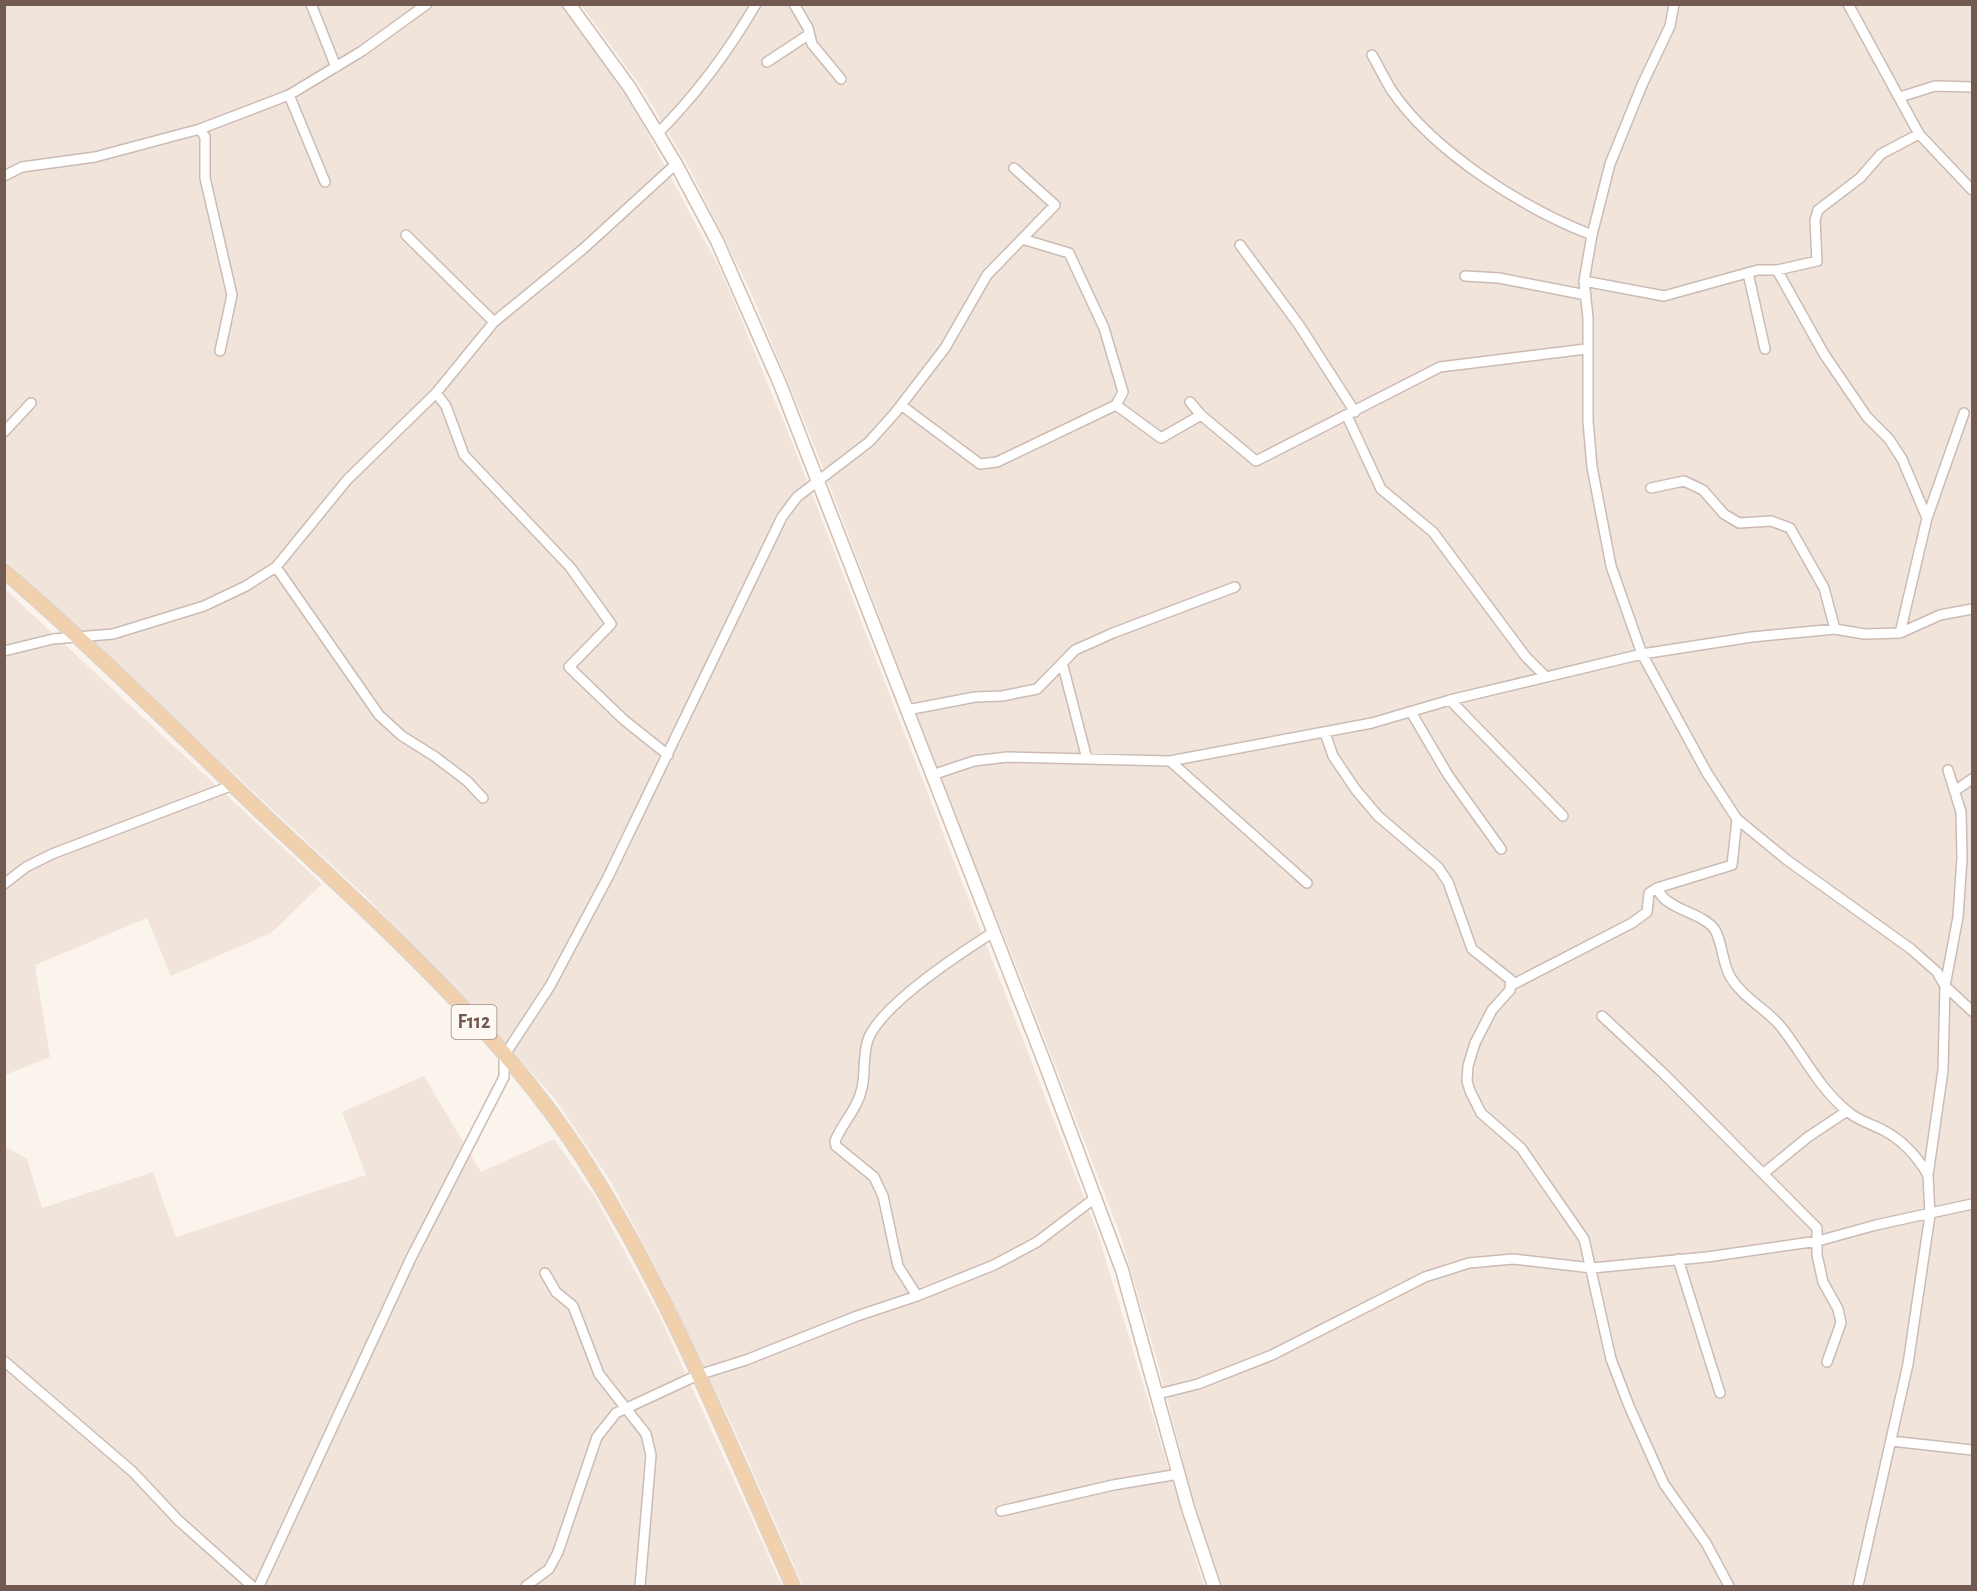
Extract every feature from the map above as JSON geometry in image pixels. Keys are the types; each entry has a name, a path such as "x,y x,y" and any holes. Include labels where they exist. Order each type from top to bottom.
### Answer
{"main road":[{"path":"569,4 630,88 658,133 717,241 754,321 907,710 1122,1270 1179,1474 1214,1587"},
{"name":"F112","path":"4,571 357,902 452,997 504,1056 585,1161 636,1246 698,1375 793,1587"}],"street":[{"path":"311,4 336,67"},
{"path":"4,176 22,167 95,157 200,129 289,95 336,67 427,4"},
{"path":"658,133 684,107 727,53 756,4"},
{"path":"794,4 808,28 812,44 841,79"},
{"path":"1674,4 1670,26 1642,85 1611,164 1592,235 1584,281 1588,421 1601,519 1611,566 1642,654 1707,773 1737,819 1787,860 1911,949 1937,972 1945,986 1972,1011"},
{"path":"1848,4 1919,134 1972,190"},
{"path":"767,62 808,35"},
{"path":"1372,55 1393,92 1416,119 1459,158 1500,189 1533,209 1592,235"},
{"path":"1900,97 1935,86 1972,87"},
{"path":"289,95 325,182"},
{"path":"200,129 205,137 205,178 232,295 220,351"},
{"path":"1584,281 1664,296 1692,291 1748,273 1778,270 1817,261 1815,220 1818,210 1860,178 1881,154 1919,134"},
{"path":"4,651 52,639 78,639 113,634 204,606 246,586 276,567 347,480 436,393 494,322 583,249 676,164"},
{"path":"259,1587 411,1258 504,1077 504,1056 550,987 668,755 730,620 783,517 797,496 869,442 945,348 987,275 1055,205 1014,168"},
{"path":"406,235 494,322"},
{"path":"901,405 980,464 997,462 1116,405 1124,392 1104,328 1069,254 1022,239"},
{"path":"1240,245 1299,326 1351,414 1381,489 1433,532 1526,657 1546,677"},
{"path":"1778,270 1824,354 1867,417 1889,439 1902,459 1927,518"},
{"path":"1748,273 1764,349"},
{"path":"1465,276 1499,278 1586,295"},
{"path":"1190,402 1201,415 1256,461 1440,367 1586,349"},
{"path":"436,393 446,406 464,455 570,567 611,624 568,667 624,720 668,755"},
{"path":"4,432 31,404"},
{"path":"1116,405 1161,438 1201,415"},
{"path":"1900,633 1927,518 1964,413"},
{"path":"1651,488 1684,480 1703,490 1724,514 1739,523 1772,521 1790,528 1824,588 1835,628"},
{"path":"276,567 380,716 402,736 467,781 483,798"},
{"path":"907,710 975,697 1002,696 1037,689 1063,666 1075,650 1235,587"},
{"path":"932,775 974,761 1007,757 1170,761 1246,745 1325,733 1642,654 1752,637 1835,628 1864,634 1900,633 1940,615 1972,609"},
{"path":"1063,666 1087,759"},
{"path":"1450,700 1563,816"},
{"path":"1411,712 1448,775 1501,849"},
{"path":"1325,733 1333,756 1356,790 1378,816 1438,867 1457,902 1472,949 1478,956 1508,975 1512,985"},
{"path":"1170,761 1307,883"},
{"path":"1858,1587 1908,1364 1930,1215 1928,1175 1943,1070 1945,986 1959,917 1961,870 1962,812 1948,770"},
{"path":"1956,790 1972,779"},
{"path":"4,884 26,867 52,854 233,785"},
{"path":"1729,1587 1706,1543 1664,1484 1629,1406 1611,1359 1584,1239 1521,1148 1482,1113 1470,1091 1467,1080 1468,1066 1475,1043 1492,1010 1512,985 1632,923 1647,912 1649,893 1657,888 1732,866 1737,819"},
{"path":"1657,888 1659,893 1684,911 1706,921 1715,931 1730,976 1741,992 1760,1005 1781,1026 1811,1071 1847,1111 1898,1140 1916,1157 1928,1175"},
{"path":"918,1296 898,1266 883,1196 874,1177 842,1151 835,1141 859,1098 863,1086 864,1053 868,1038 878,1022 942,965 992,933"},
{"path":"1602,1016 1764,1173 1817,1228 1817,1255 1823,1282 1838,1309 1841,1323 1827,1362"},
{"path":"1764,1173 1808,1137 1847,1111"},
{"path":"526,1587 540,1584 558,1552 597,1437 615,1413 698,1375 746,1360 856,1316 918,1296 994,1264 1037,1242 1095,1198"},
{"path":"1158,1394 1198,1384 1272,1355 1425,1277 1444,1270 1491,1260 1514,1259 1592,1268 1678,1259 1818,1241 1876,1225 1972,1204"},
{"path":"1678,1259 1720,1393"},
{"path":"545,1273 556,1292 573,1306 599,1374 646,1434 651,1455 640,1587"},
{"path":"4,1361 133,1472 178,1520 252,1587"},
{"path":"1891,1441 1972,1450"},
{"path":"1001,1511 1113,1485 1179,1474"}],"shaded area":[{"path":"5,5 561,5 579,26 635,110 722,273 790,437 1097,1231 1204,1586 803,1586 736,1434 666,1287 611,1182 555,1099 494,1031 365,896 5,560"},
{"path":"581,5 1972,5 1972,1586 1222,1586 1195,1507 1156,1357 1120,1234 1022,980 958,824 816,450 748,286 688,166 641,87"},
{"path":"5,589 322,884 271,933 171,976 147,918 35,965 50,1057 5,1075"},
{"path":"424,1076 481,1172 554,1139 595,1197 659,1315 782,1586 5,1586 4,1146 27,1159 42,1208 153,1172 176,1237 366,1175 342,1112"}]}
